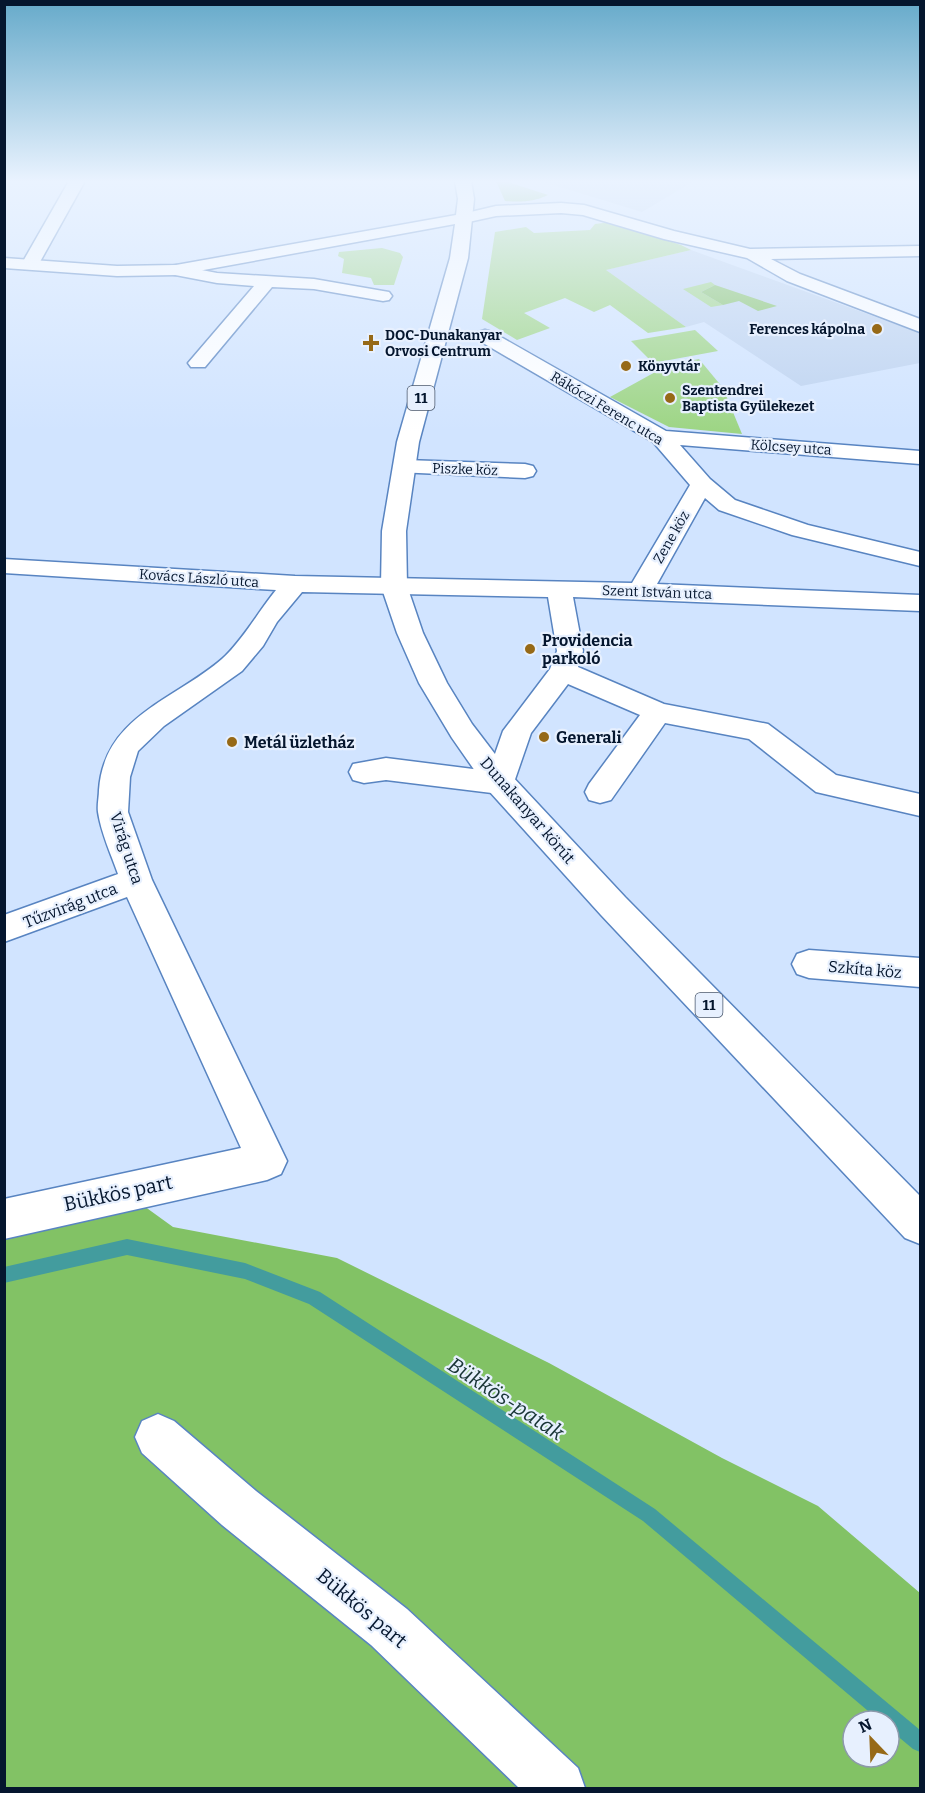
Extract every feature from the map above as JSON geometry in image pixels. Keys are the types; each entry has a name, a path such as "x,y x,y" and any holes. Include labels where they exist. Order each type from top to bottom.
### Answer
{"street":[{"path":"26,265 117,271 177,270 206,265"},
{"name":"Dunakanyar körút","path":"457,265 408,442 394,531 394,586 410,633 433,683 462,731 500,783 613,906 921,1224"},
{"path":"767,265 918,325"},
{"path":"177,270 217,278 314,284 383,296"},
{"path":"198,363 267,281"},
{"name":"Rákóczi Ferenc utca","path":"485,336 661,437 702,484 727,505 800,530 921,559"},
{"name":"Kölcsey utca","path":"661,437 921,458"},
{"name":"Piszke köz","path":"405,467 525,471"},
{"name":"Zene köz","path":"640,591 702,484"},
{"name":"Kovács László utca","path":"4,566 295,584 394,586"},
{"name":"Virág utca","path":"267,1161 136,880 113,812 115,777 125,747 153,718 232,665 254,640 266,619 295,584"},
{"name":"Szent István utca","path":"394,586 640,591 921,603"},
{"path":"364,772 386,769 500,783 517,731 563,671 570,651 559,589"},
{"path":"563,671 658,712 758,731 826,784 921,805"},
{"path":"600,792 658,712"},
{"name":"Tűzvirág utca","path":"4,929 136,880"},
{"name":"Szkíta köz","path":"809,964 921,973"},
{"name":"Bükkös part","path":"4,1219 267,1161"},
{"name":"Bükkös part","path":"158,1437 239,1508 389,1627 558,1788"}],"shaded area":[{"path":"628,265 731,265 920,333 920,363 801,386 704,322 686,327 605,270"}],"green space":[{"path":"343,265 401,265 394,285 374,285 371,278 342,273"},
{"path":"490,265 629,265 606,270 686,327 648,333 610,305 594,312 565,298 524,313 550,328 517,340 482,319"},
{"path":"711,282 715,285 701,292 723,305 711,307 683,289"},
{"path":"715,285 777,306 758,311 739,301 723,305 701,292"},
{"path":"695,330 718,351 653,363 631,341"},
{"path":"699,359 723,388 742,434 669,427 610,397 668,365"},
{"path":"108,1180 173,1227 337,1258 549,1363 722,1458 818,1506 920,1593 920,1788 5,1788 4,1205"}],"waterway":[{"name":"Bükkös-patak","path":"4,1275 127,1247 245,1271 314,1298 649,1515 920,1742"}],"place":[{"name":"Ferences kápolna","path":"877,329"},
{"name":"DOC-Dunakanyar Orvosi Centrum","path":"371,343"},
{"name":"Könyvtár","path":"626,366"},
{"name":"Szentendrei Baptista Gyülekezet","path":"670,398"},
{"name":"Providencia parkoló","path":"530,649"},
{"name":"Generali","path":"544,737"},
{"name":"Metál üzletház","path":"232,742"}]}
